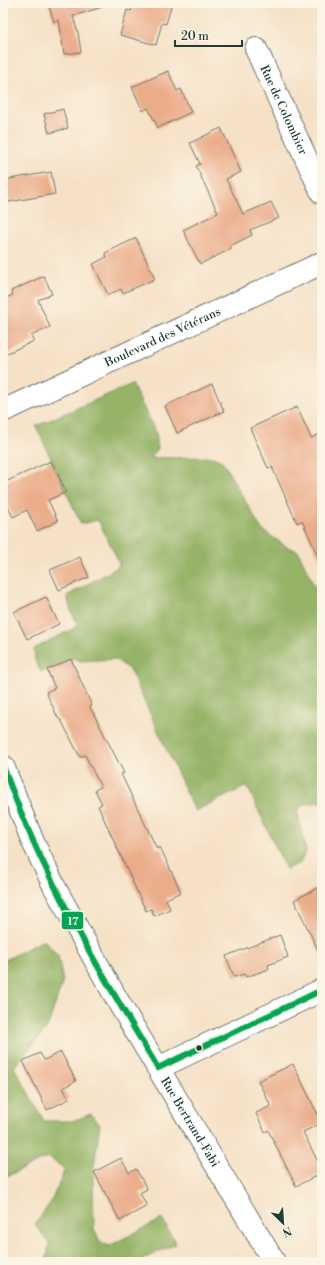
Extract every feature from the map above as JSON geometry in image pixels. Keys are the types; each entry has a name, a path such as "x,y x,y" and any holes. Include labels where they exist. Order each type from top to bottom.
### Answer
{"street":[{"name":"Rue de Colombier","path":"256,49 322,193"},
{"name":"Boulevard des Vétérans","path":"3,411 322,264"},
{"name":"Rue Bertrand-Fabi","path":"3,766 33,842 55,888 119,1003 274,1262"},
{"path":"158,1068 322,990"}],"green space":[{"path":"132,384 156,433 158,449 150,458 212,457 222,461 262,530 287,547 298,551 322,603 322,802 305,804 297,810 306,851 300,863 286,869 247,786 195,811 130,670 115,659 80,661 73,658 41,672 35,660 34,649 78,626 71,611 67,596 118,567 119,562 98,520 81,524 36,426"},
{"path":"44,940 58,956 63,981 47,1028 14,1067 44,1121 72,1121 91,1114 100,1124 93,1173 94,1229 100,1242 109,1246 162,1219 176,1244 147,1257 140,1262 46,1262 49,1243 35,1224 51,1202 65,1169 48,1157 3,1178 3,961"}],"building":[{"path":"48,3 101,3 102,7 73,16 81,52 64,54 59,20 54,22"},
{"path":"134,3 172,3 166,24 162,23 156,45 120,35 127,10 131,11"},
{"path":"168,71 177,91 181,89 191,112 158,128 148,108 143,111 132,87"},
{"path":"63,109 68,128 49,133 44,114"},
{"path":"221,128 241,172 226,179 243,214 271,202 279,218 250,230 252,235 230,246 231,249 200,264 183,230 218,213 196,166 200,164 190,143"},
{"path":"51,172 55,194 3,203 3,180"},
{"path":"136,238 155,279 123,293 121,289 108,295 93,264 107,257 105,253"},
{"path":"44,276 52,294 38,300 50,327 31,336 34,341 3,355 3,299 13,295 11,291"},
{"path":"212,384 224,411 177,433 165,406"},
{"path":"297,407 311,438 322,433 322,565 302,521 297,523 272,467 268,468 250,428"},
{"path":"51,461 66,492 48,500 58,521 37,531 27,510 13,517 3,496 3,483"},
{"path":"80,557 89,577 59,590 50,570"},
{"path":"46,597 59,624 27,639 14,612"},
{"path":"71,659 92,706 90,707 124,773 121,774 157,849 160,847 181,892 166,899 170,909 154,916 151,909 146,911 98,806 102,804 95,790 101,787 85,755 80,757 61,720 58,718 46,692 55,688 47,670"},
{"path":"322,886 322,958 294,900"},
{"path":"280,935 288,957 268,965 269,969 246,977 244,974 234,977 226,956"},
{"path":"61,1052 76,1081 63,1088 69,1099 47,1110 23,1061 40,1053 44,1060"},
{"path":"293,1064 322,1123 303,1132 322,1170 322,1173 296,1186 268,1130 265,1132 256,1113 271,1106 258,1081"},
{"path":"121,1158 129,1173 136,1169 147,1189 140,1193 147,1206 120,1221 94,1172"}],"transit line":[{"name":"17","path":"3,766 18,806 63,902 109,986 158,1068"},
{"name":"17","path":"158,1068 322,990"}]}
